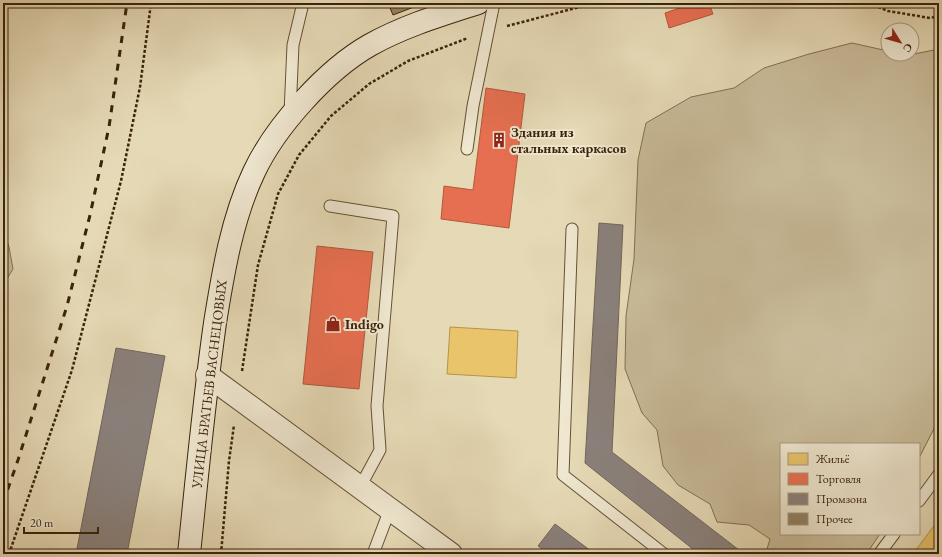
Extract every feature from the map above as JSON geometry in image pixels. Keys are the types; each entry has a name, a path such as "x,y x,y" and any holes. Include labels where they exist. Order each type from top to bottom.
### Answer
{"main road":[{"name":"УЛИЦА БРАТЬЕВ ВАСНЕЦОВЫХ","path":"189,554 207,375 222,278 243,199 253,172 267,146 289,117 342,64 369,46 404,28 478,3"},
{"path":"207,375 451,554"}],"lane":[{"path":"289,117 293,45 303,3"},
{"path":"467,149 473,106 494,3"},
{"path":"330,206 393,216 377,406 380,450 360,487"},
{"path":"572,229 563,475 664,554"},
{"path":"920,500 939,474"},
{"path":"373,554 390,509"},
{"path":"879,554 893,535"}],"path":[{"path":"9,554 72,370 121,181 140,87 151,3"},
{"path":"869,3 888,11 930,18 939,16"}],"shaded area":[{"path":"852,43 880,49 880,62 920,62 920,53 939,49 939,419 920,456 920,443 780,443 780,535 879,535 867,553 764,554 770,539 749,525 717,522 710,504 678,485 663,466 657,430 642,413 625,369 626,316 634,259 638,160 646,123 691,97 734,88 764,68"},
{"path":"3,230 9,247 13,269 3,285"}],"building: Жильё":[{"path":"450,327 518,331 516,378 447,374"},
{"path":"939,519 939,554 913,554"}],"building: Торговля":[{"path":"694,3 709,3 713,14 669,28 665,13"},
{"name":"Здания из стальных каркасов","path":"486,88 525,94 509,228 441,219 444,186 473,190"},
{"path":"317,246 373,252 359,389 303,384"}],"building: Промзона":[{"path":"599,223 623,225 612,452 739,550 736,554 699,554 585,463"},
{"path":"116,348 165,356 127,554 76,554"},
{"path":"555,524 595,554 549,554 538,546"}],"building: Прочее":[{"path":"388,3 412,3 414,7 393,15"}],"railway":[{"path":"3,503 67,306 90,215 109,127 127,3"}],"place":[{"name":"Здания из стальных каркасов","path":"499,140"},
{"name":"Indigo","path":"333,324"}]}
